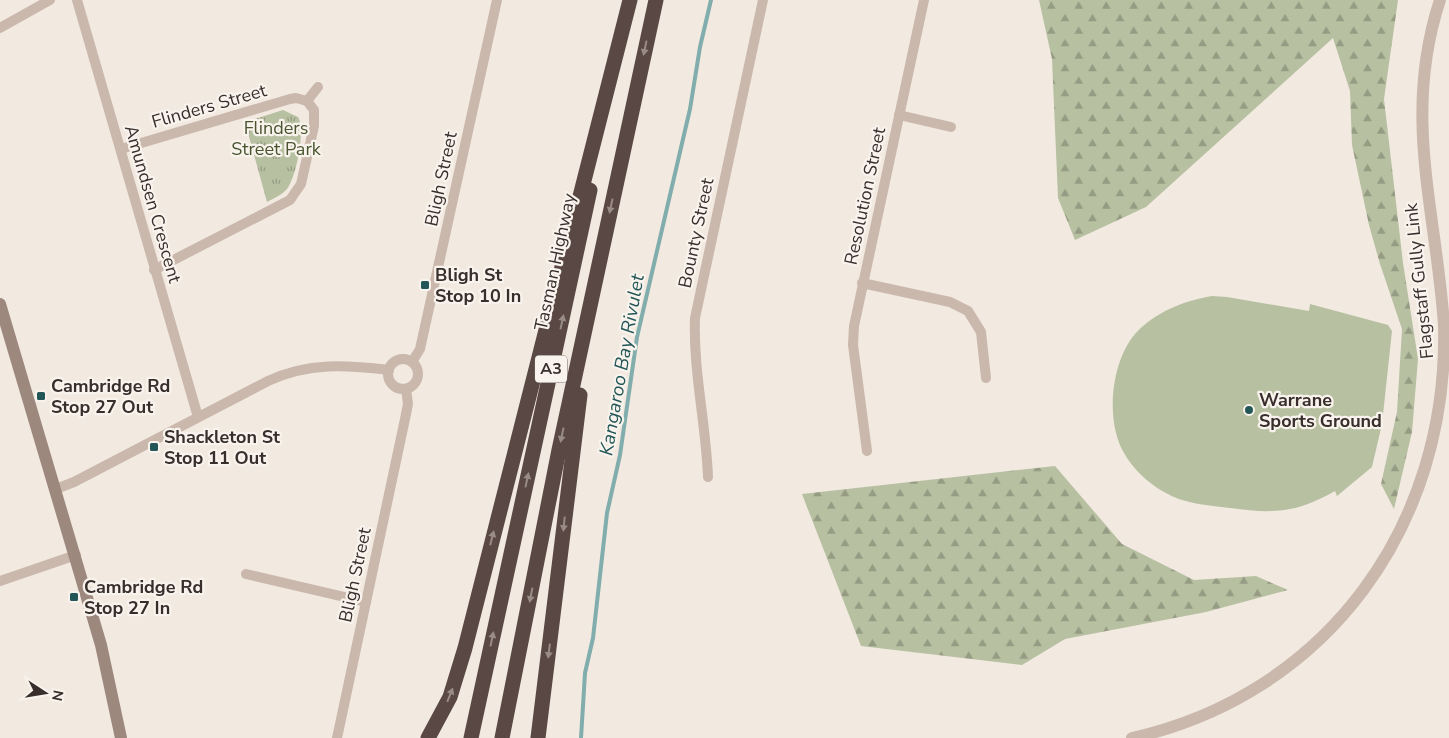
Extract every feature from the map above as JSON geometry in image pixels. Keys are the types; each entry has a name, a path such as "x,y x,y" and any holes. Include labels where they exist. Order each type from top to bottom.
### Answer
{"highway":[{"path":"428,738 450,697 463,654 631,0"},
{"name":"Tasman Highway","path":"471,738 631,0"},
{"name":"A3","path":"502,738 597,268 656,0"},
{"path":"538,738 597,268"}],"main road":[{"path":"0,304 76,555 101,645 121,738"}],"street":[{"path":"0,28 50,0"},
{"name":"Amundsen Crescent","path":"77,0 198,417"},
{"name":"Bligh Street","path":"412,362 420,349 496,0"},
{"name":"Bounty Street","path":"708,477 706,435 695,342 695,318 763,0"},
{"name":"Resolution Street","path":"867,451 853,335 862,283 924,0"},
{"name":"Flagstaff Gully Link","path":"1132,738 1159,732 1219,710 1258,689 1302,658 1339,624 1371,586 1400,539 1420,497 1438,438 1443,406 1446,360 1440,283 1425,171 1421,116 1424,69 1440,0"},
{"path":"154,270 285,203 294,196 301,184 314,126 314,110 307,101 318,87"},
{"name":"Flinders Street","path":"121,149 290,99 296,98 307,101"},
{"name":"Resolution Street","path":"899,115 951,127"},
{"name":"Resolution Street","path":"862,283 950,302 968,310 981,332 986,378"},
{"path":"398,360 412,362 418,375 415,384 406,389 394,386 389,379 389,370 398,360"},
{"path":"56,489 74,482 268,381 293,371 336,365 389,370"},
{"name":"Bligh Street","path":"337,738 408,404 406,389"},
{"path":"0,581 76,555"},
{"path":"246,574 366,602"}],"green space":[{"path":"1039,0 1398,0 1384,99 1403,263 1418,359 1412,432 1394,509 1381,484 1397,412 1402,329 1369,225 1352,145 1350,91 1333,38 1146,207 1075,240 1058,198 1052,59"},
{"name":"Flinders Street Park","path":"283,110 298,117 300,123 301,132 297,165 287,189 267,202 245,122"},
{"name":"Warrane Sports Ground","path":"1212,296 1309,311 1310,304 1388,325 1392,331 1382,424 1372,467 1337,496 1335,491 1296,508 1272,511 1246,510 1196,503 1172,496 1158,488 1141,475 1124,453 1114,425 1113,392 1120,360 1127,346 1135,334 1151,319 1180,304"},
{"path":"1055,466 1122,544 1194,580 1256,576 1288,590 1206,612 1065,639 1022,665 861,646 802,494"}],"waterway":[{"name":"Kangaroo Bay Rivulet","path":"581,738 585,673 593,638 607,513 620,455 637,337 690,109 700,47 711,0"}],"place":[{"name":"Bligh St Stop 10 In","path":"425,285"},
{"name":"Cambridge Rd Stop 27 Out","path":"41,396"},
{"name":"Warrane Sports Ground","path":"1249,410"},
{"name":"Shackleton St Stop 11 Out","path":"154,447"},
{"name":"Cambridge Rd Stop 27 In","path":"74,597"}]}
